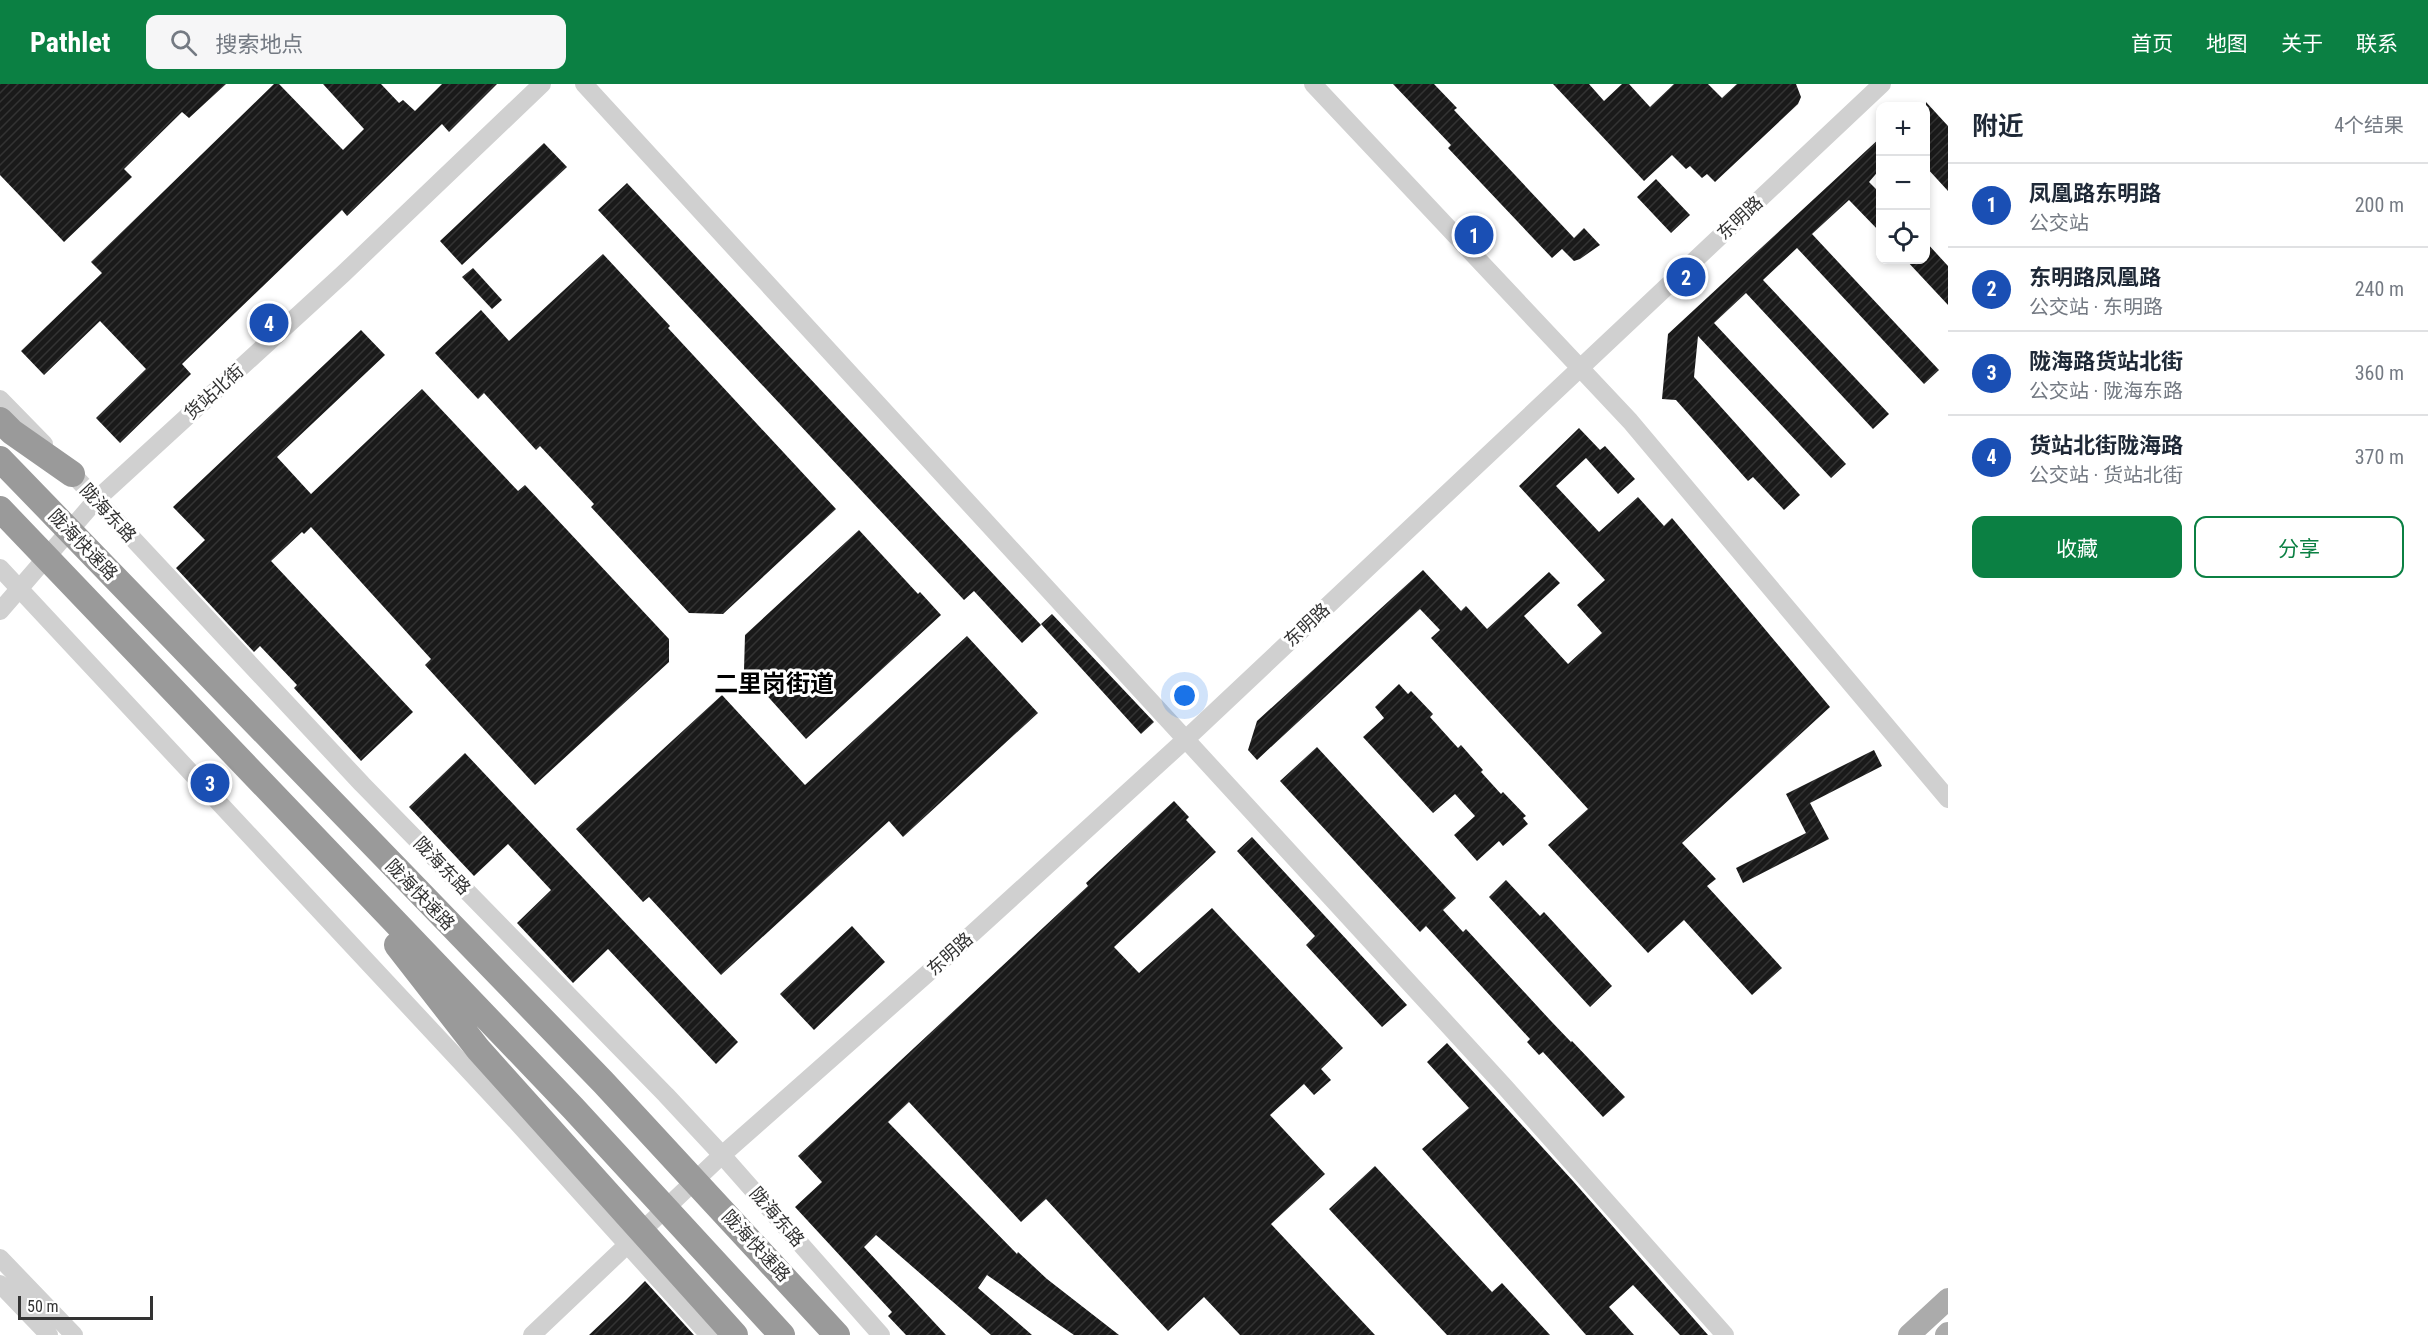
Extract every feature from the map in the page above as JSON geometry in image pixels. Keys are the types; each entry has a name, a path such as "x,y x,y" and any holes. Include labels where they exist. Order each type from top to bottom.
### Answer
{"highway":[{"path":"6,426 72,474"},
{"name":"陇海快速路","path":"0,459 603,1082 837,1335"},
{"name":"陇海快速路","path":"0,509 573,1108 782,1335"},
{"path":"328,854 451,1017 478,1049 735,1335"}],"main road":[{"path":"1909,1335 1948,1299"}],"street":[{"name":"货站北街","path":"0,611 96,500 343,274 542,84"},
{"path":"584,84 1496,1077 1725,1335"},
{"path":"1313,84 1630,421 1948,800"},
{"name":"东明路","path":"532,1335 722,1155 962,943 1186,739 1882,84"},
{"name":"陇海东路","path":"0,399 362,784 722,1155 881,1335"},
{"path":"0,568 514,1119 627,1247 709,1335"},
{"path":"0,1258 74,1335"},
{"path":"0,1284 49,1335"}],"building":[{"path":"0,84 226,84 189,118 182,112 124,169 132,177 64,242 0,175"},
{"path":"274,84 279,84 343,150 364,129 323,84 381,84 399,103 403,100 415,111 442,84 497,84 449,132 442,124 347,216 342,210 182,364 191,374 120,443 96,418 146,369 100,321 44,375 21,351 102,273 91,262"},
{"path":"1393,84 1434,84 1457,108 1454,110 1574,238 1584,228 1600,245 1574,261 1562,249 1552,258 1448,148 1451,145"},
{"path":"1553,84 1589,84 1604,101 1622,84 1629,84 1650,107 1674,84 1708,84 1722,98 1737,84 1796,84 1801,97 1798,104 1715,182 1707,174 1702,178 1690,166 1686,169 1672,155 1644,181"},
{"path":"1930,106 1948,126 1948,191 1930,171"},
{"path":"1876,142 1876,174 1869,182 1876,189 1876,228 1849,200 1812,234 1939,370 1924,384 1797,248 1763,280 1889,414 1873,429 1746,293 1714,323 1846,464 1831,478 1698,336 1694,377 1800,495 1784,510 1753,477 1748,481 1676,400 1662,399 1668,334"},
{"path":"544,143 567,167 462,265 440,241"},
{"path":"1656,179 1690,215 1671,233 1637,197"},
{"path":"627,183 1041,625 1022,643 974,591 964,600 598,210"},
{"path":"1930,246 1948,266 1948,305 1910,264 1930,264"},
{"path":"603,254 670,326 668,328 836,509 723,614 689,613 591,507 594,504 540,446 536,450 484,393 478,399 435,353 481,310 509,341"},
{"path":"473,268 502,300 492,309 462,277"},
{"path":"361,330 385,355 277,457 311,494 422,389 518,491 525,485 669,639 669,662 535,785 425,665 431,659 311,527 304,534 302,532 271,561 413,712 361,761 294,688 297,685 260,646 254,652 176,568 205,540 173,507"},
{"path":"1579,428 1600,450 1605,446 1635,479 1618,494 1586,458 1556,486 1599,532 1638,497 1664,526 1672,518 1830,707 1682,843 1716,879 1707,886 1782,968 1752,995 1684,920 1648,953 1548,845 1588,809 1431,638 1440,630 1420,609 1257,760 1248,750 1257,721 1423,570 1461,611 1466,606 1487,629 1549,572 1560,583 1524,616 1568,664 1602,633 1577,605 1605,580 1519,486"},
{"path":"859,530 918,594 920,592 941,615 806,739 744,670 745,635"},
{"path":"1052,614 1154,722 1141,734 1041,624"},
{"path":"967,636 1038,713 903,837 889,821 721,975 649,897 643,902 576,829 722,695 805,785"},
{"path":"1399,684 1408,694 1411,691 1433,714 1430,717 1458,748 1461,745 1501,794 1503,792 1526,816 1523,818 1528,824 1503,846 1499,841 1477,861 1454,835 1475,816 1455,794 1433,813 1363,737 1384,718 1375,707"},
{"path":"1317,747 1456,898 1443,910 1463,932 1466,929 1625,1097 1603,1117 1543,1052 1539,1055 1527,1042 1530,1039 1426,926 1420,932 1280,781"},
{"path":"1874,750 1882,766 1810,803 1829,839 1743,883 1736,868 1806,833 1786,794"},
{"path":"465,753 738,1042 716,1064 608,949 573,983 517,923 551,890 508,844 474,876 409,807"},
{"path":"1174,801 1189,817 1186,820 1216,852 1114,947 1139,973 1212,908 1343,1048 1321,1069 1331,1080 1314,1095 1304,1084 1270,1115 1325,1174 1271,1224 1375,1335 1240,1335 1204,1297 1168,1331 1046,1199 1021,1222 909,1102 888,1122 1017,1254 1018,1252 1047,1279 1119,1335 1074,1335 987,1275 978,1288 1032,1335 991,1335 876,1235 864,1247 946,1335 906,1335 888,1316 892,1312 795,1207 822,1182 798,1156 1088,886 1086,883"},
{"path":"1252,837 1407,1005 1382,1027 1306,945 1315,936 1237,851"},
{"path":"1506,880 1540,916 1544,912 1612,986 1590,1007 1489,897"},
{"path":"852,926 885,962 814,1030 780,994"},
{"path":"1447,1043 1573,1181 1708,1335 1680,1335 1633,1285 1609,1307 1634,1335 1586,1335 1422,1149 1469,1108 1427,1062"},
{"path":"1375,1166 1492,1292 1502,1283 1550,1335 1447,1335 1329,1209"},
{"path":"645,1281 694,1335 589,1335 626,1300"}],"place":[{"name":"凤凰路东明路","path":"1474,235"},
{"name":"东明路凤凰路","path":"1686,277"},
{"name":"货站北街陇海路","path":"269,323"},
{"name":"陇海路货站北街","path":"210,783"}],"district":[{"name":"二里岗街道","path":"774,684"}]}
